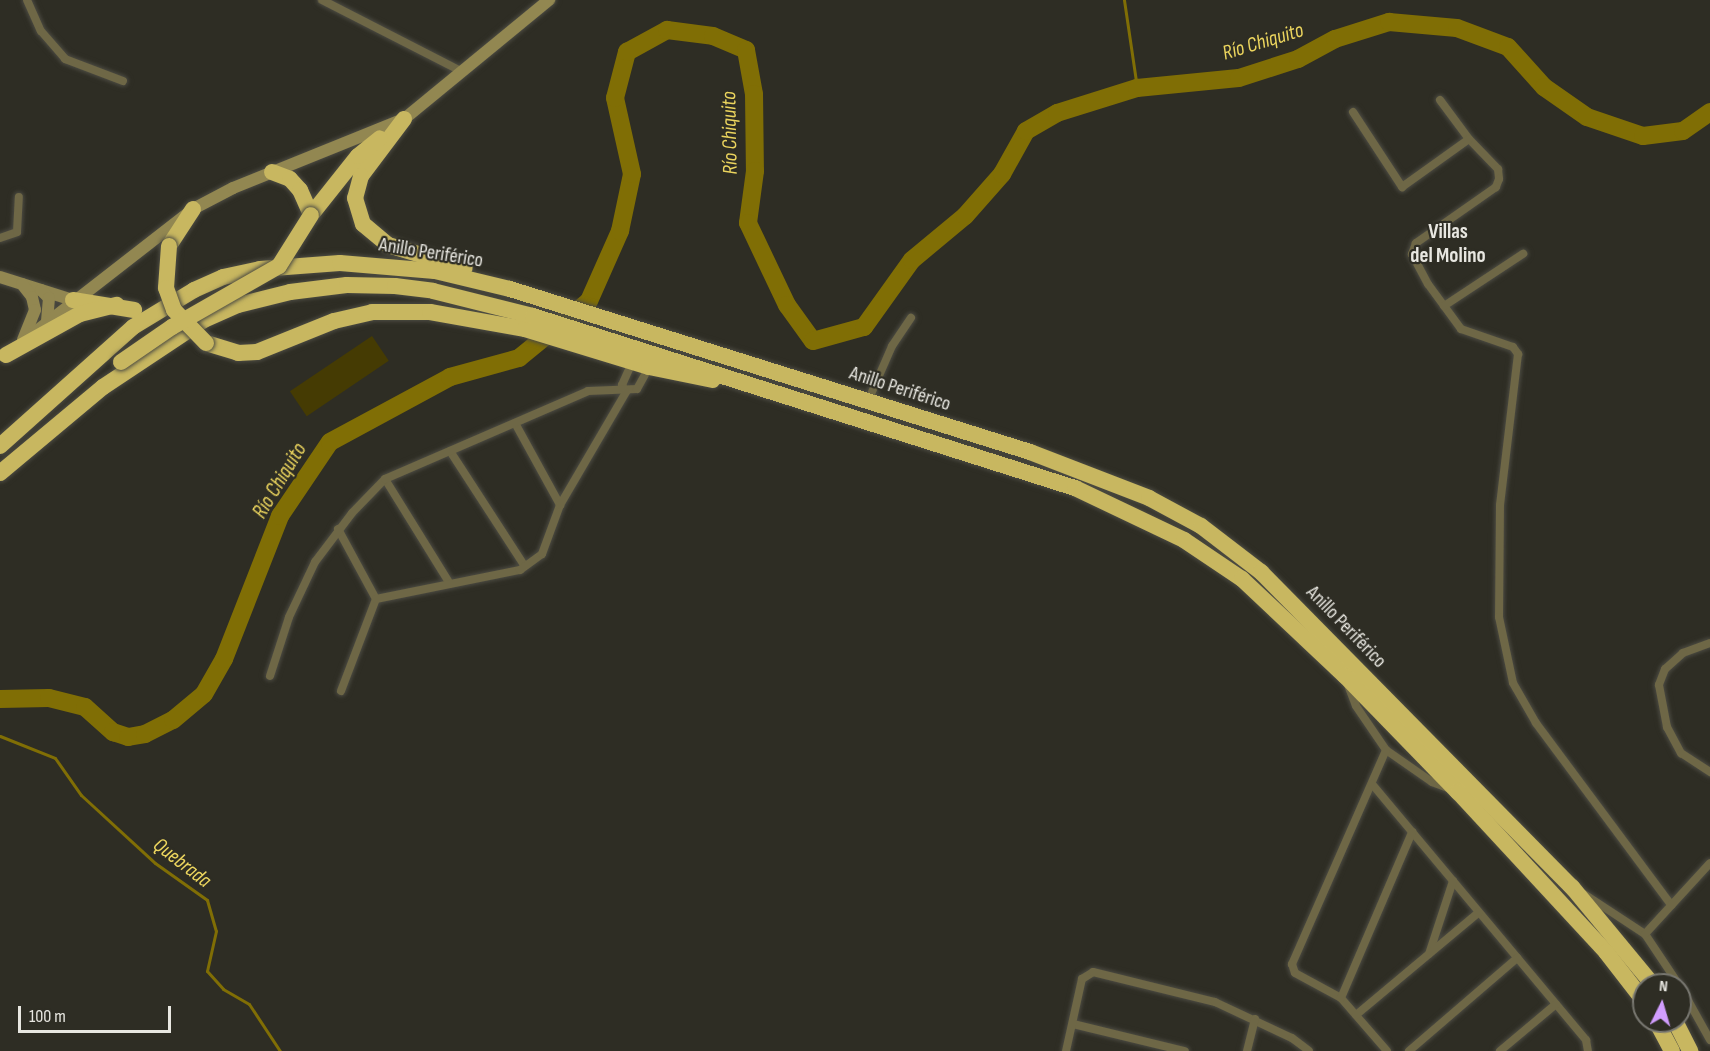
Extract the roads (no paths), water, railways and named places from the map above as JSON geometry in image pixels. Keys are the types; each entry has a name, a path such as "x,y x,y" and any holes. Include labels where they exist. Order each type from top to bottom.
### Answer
{"highway":[{"path":"56,425 121,362 172,327 279,266 312,216 358,156 404,119"},
{"path":"404,119 361,176 355,198 363,224 388,245 472,270 497,286"},
{"path":"272,172 290,179 300,190 312,216"},
{"path":"193,209 169,246 165,278 174,310 206,343 238,353 280,346 334,321 397,310 457,314 529,322 594,352 649,368 693,378 747,383"},
{"name":"Anillo Periférico","path":"0,446 133,327 194,290 223,277 270,267 340,262 435,271 497,286 868,401 1088,472 1201,526 1261,572 1308,616 1572,887 1643,973"},
{"name":"Anillo Periférico","path":"0,473 56,425 142,358 194,325 238,305 290,292 347,285 395,286 529,322 602,336 1075,488 1134,513 1184,540 1242,579 1345,676 1458,792 1606,952 1632,986"},
{"path":"74,300 117,305 134,310"},
{"path":"3,358 80,314 117,305"},
{"path":"1662,1033 1672,1051"},
{"path":"1681,1033 1690,1051"}],"main road":[{"path":"3,358 74,300 193,209 272,172 404,119 549,0"},
{"path":"0,277 74,300"},
{"path":"21,343 35,310 32,297 22,284"},
{"path":"41,290 49,298 47,322"}],"street":[{"path":"27,0 41,31 65,59 123,81"},
{"path":"322,0 463,72"},
{"path":"1440,100 1469,139 1498,169 1496,187 1416,243 1412,254 1414,263 1461,329 1513,347 1518,354 1500,505 1499,617 1513,683 1536,723 1671,905"},
{"path":"1353,112 1402,187 1469,139"},
{"path":"0,238 17,232 19,197"},
{"path":"1444,306 1523,254"},
{"path":"868,401 892,346 911,318"},
{"path":"627,392 622,385 632,363"},
{"path":"270,676 302,590 315,562 338,529 385,479 588,391 609,387 627,392 638,389 649,368"},
{"path":"376,599 520,570 542,554 560,505 627,392"},
{"path":"515,423 560,505"},
{"path":"450,451 525,565"},
{"path":"385,479 450,584"},
{"path":"338,529 376,599 341,691"},
{"path":"1710,643 1683,653 1665,669 1659,685 1667,727 1681,753 1710,772"},
{"path":"1345,676 1356,706 1386,750 1432,782 1458,792"},
{"path":"1386,750 1292,964 1295,973 1341,998 1387,1051"},
{"path":"1371,784 1586,1040 1588,1051"},
{"path":"1341,998 1412,832"},
{"path":"1645,933 1709,864"},
{"path":"1428,955 1453,881"},
{"path":"1572,887 1645,933 1672,973"},
{"path":"1356,1015 1479,912"},
{"path":"1409,1051 1517,958"},
{"path":"1066,1051 1082,979 1093,972 1215,1002 1255,1019 1309,1051"},
{"path":"1500,1051 1556,1004"},
{"path":"1692,1007 1710,1040"},
{"path":"1247,1051 1255,1019"},
{"path":"1073,1024 1185,1051"}],"waterway":[{"path":"1124,0 1137,88"},
{"name":"Río Chiquito","path":"0,699 49,698 85,707 113,732 128,737 145,734 173,720 204,694 224,659 280,516 330,442 450,377 519,358 589,301 620,231 632,174 615,98 627,52 667,30 713,36 746,50 754,94 755,171 748,223 787,305 813,341 864,327 912,260 965,216 1002,174 1026,131 1057,113 1137,88 1239,78 1298,59 1335,39 1389,22 1457,28 1508,47 1544,87 1587,117 1643,136 1683,131 1710,112"},
{"name":"Quebrada","path":"0,736 55,758 81,795 155,863 207,900 216,931 207,971 223,989 249,1004 280,1051"}],"district":[{"name":"Villas del Molino","path":"1448,244"}]}
